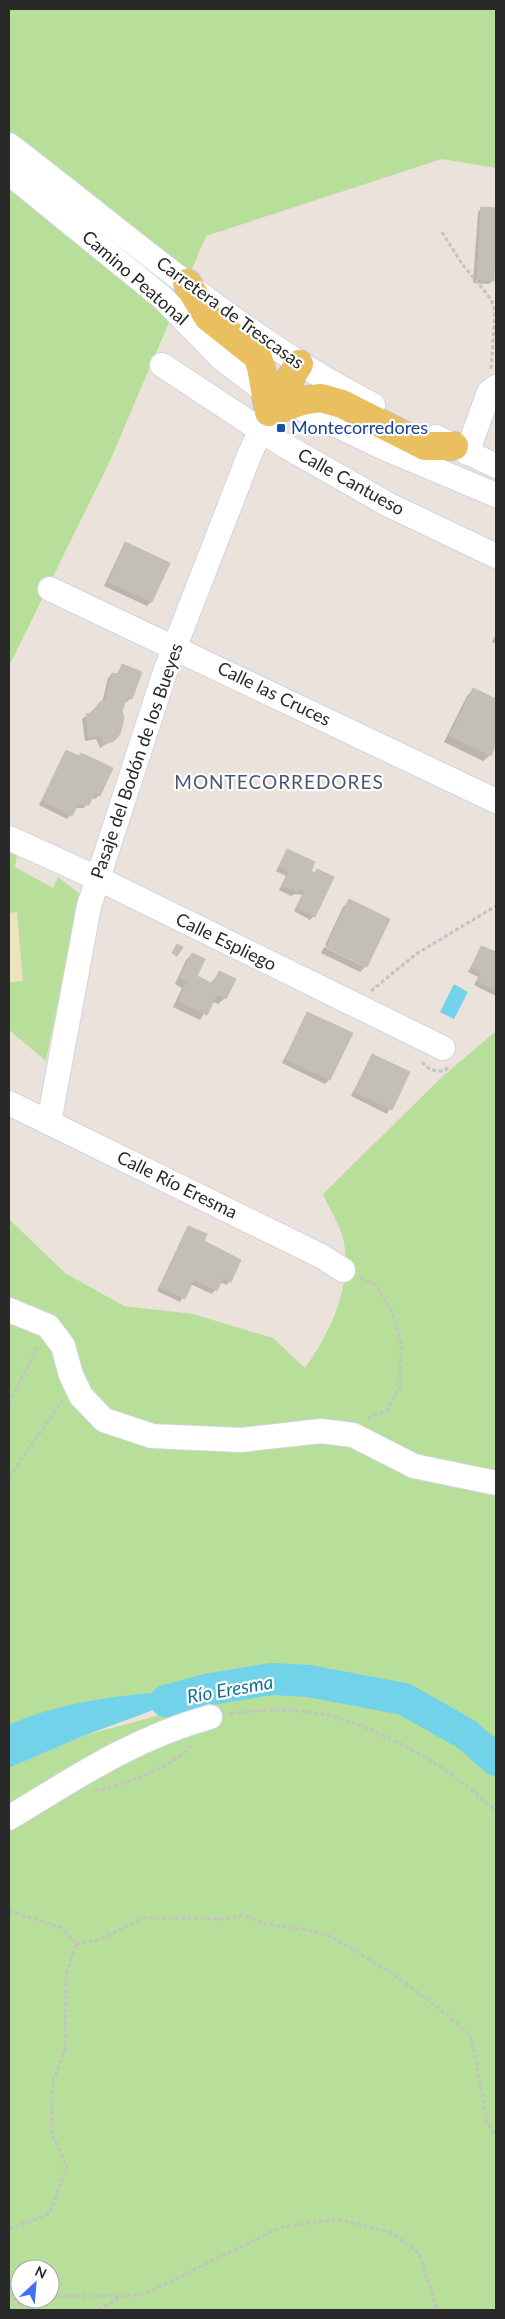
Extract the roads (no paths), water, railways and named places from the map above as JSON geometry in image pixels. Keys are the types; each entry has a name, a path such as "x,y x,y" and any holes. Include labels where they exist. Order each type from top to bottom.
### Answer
{"main road":[{"path":"187,283 208,317 257,356 261,367 264,421"},
{"path":"264,421 299,364"},
{"path":"264,421 306,400 321,398 342,404 425,446 461,449"}],"street":[{"name":"Carretera de Trescasas","path":"9,145 235,321 299,364 346,391 496,466"},
{"name":"Camino Peatonal","path":"9,173 163,298 221,358 258,386"},
{"name":"Calle Cantueso","path":"162,365 264,421 389,505 496,556"},
{"path":"461,449 493,390"},
{"path":"303,409 384,448 496,495"},
{"name":"Pasaje del Bodón de los Bueyes","path":"49,1122 89,906 97,878 175,646 264,421"},
{"name":"Calle las Cruces","path":"50,589 175,646 496,801"},
{"name":"Calle Espliego","path":"9,838 97,878 443,1048"},
{"name":"Calle Río Eresma","path":"9,1103 323,1257 344,1270"},
{"path":"9,1310 48,1326 63,1346 81,1396 104,1420 152,1436 241,1440 321,1431 353,1435 414,1466 496,1483"},
{"path":"9,1818 117,1752 172,1729 210,1717"}],"water":[{"path":"454,984 468,992 454,1019 440,1012"},
{"name":"Río Eresma","path":"210,1689 83,1736 9,1768 9,1725 57,1708 82,1702 159,1692"}],"waterway":[{"name":"Río Eresma","path":"166,1701 210,1689 272,1679 309,1681 404,1699 466,1734 496,1760"}],"place":[{"name":"Montecorredores","path":"281,428"}],"district":[{"name":"MONTECORREDORES","path":"279,782"}]}
